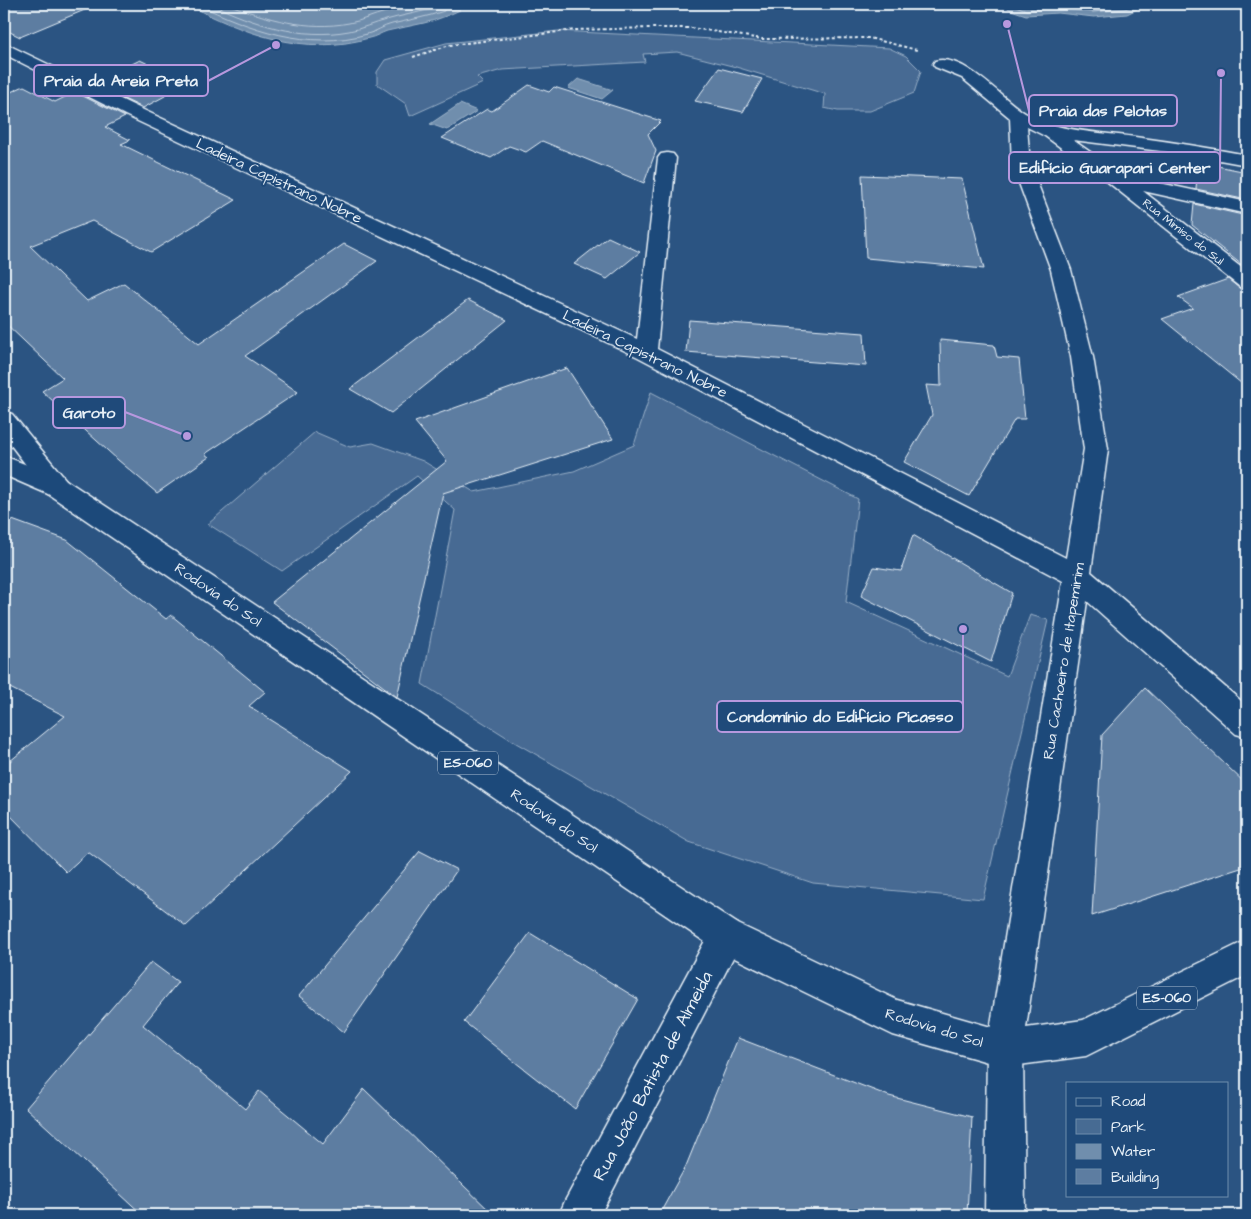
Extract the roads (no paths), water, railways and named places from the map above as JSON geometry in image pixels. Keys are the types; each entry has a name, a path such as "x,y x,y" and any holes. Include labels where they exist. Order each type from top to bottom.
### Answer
{"street":[{"name":"Ladeira Capistrano Nobre","path":"4,48 131,111 646,352 1077,576 1247,724"},
{"name":"Rua Mimiso do Sul","path":"941,64 968,75 1018,116 1051,132 1116,179 1247,282"},
{"name":"Rua Cachoeiro de Itapemirim","path":"1005,1215 1005,1049 1096,449 1082,357 1061,270 1021,164 1018,116"},
{"path":"1051,132 1192,150 1247,160"},
{"path":"646,352 667,158"},
{"path":"1116,179 1247,208"},
{"path":"4,420 57,487"},
{"name":"ES-060","path":"4,465 57,487"},
{"name":"Rodovia do Sol","path":"57,487 726,936 892,1017 1005,1049"},
{"name":"Rua João Batista de Almeida","path":"579,1215 726,936"},
{"name":"ES-060","path":"1005,1049 1086,1038 1247,957"}],"water":[{"path":"186,4 444,4 460,10 434,20 387,31 371,37 345,43 321,45 274,39 252,33"},
{"path":"1002,4 1147,4 1127,14 1094,17 1058,13 1026,15 1011,10"},
{"path":"578,79 613,90 602,99 568,88"},
{"path":"460,104 477,111 447,130 430,124"}],"place":[{"name":"Praia das Pelotas","path":"1007,24"},
{"name":"Praia da Areia Preta","path":"276,45"},
{"name":"Edifício Guarapari Center","path":"1221,73"},
{"name":"Garoto","path":"187,436"},
{"name":"Condomínio do Edifício Picasso","path":"963,629"}]}
